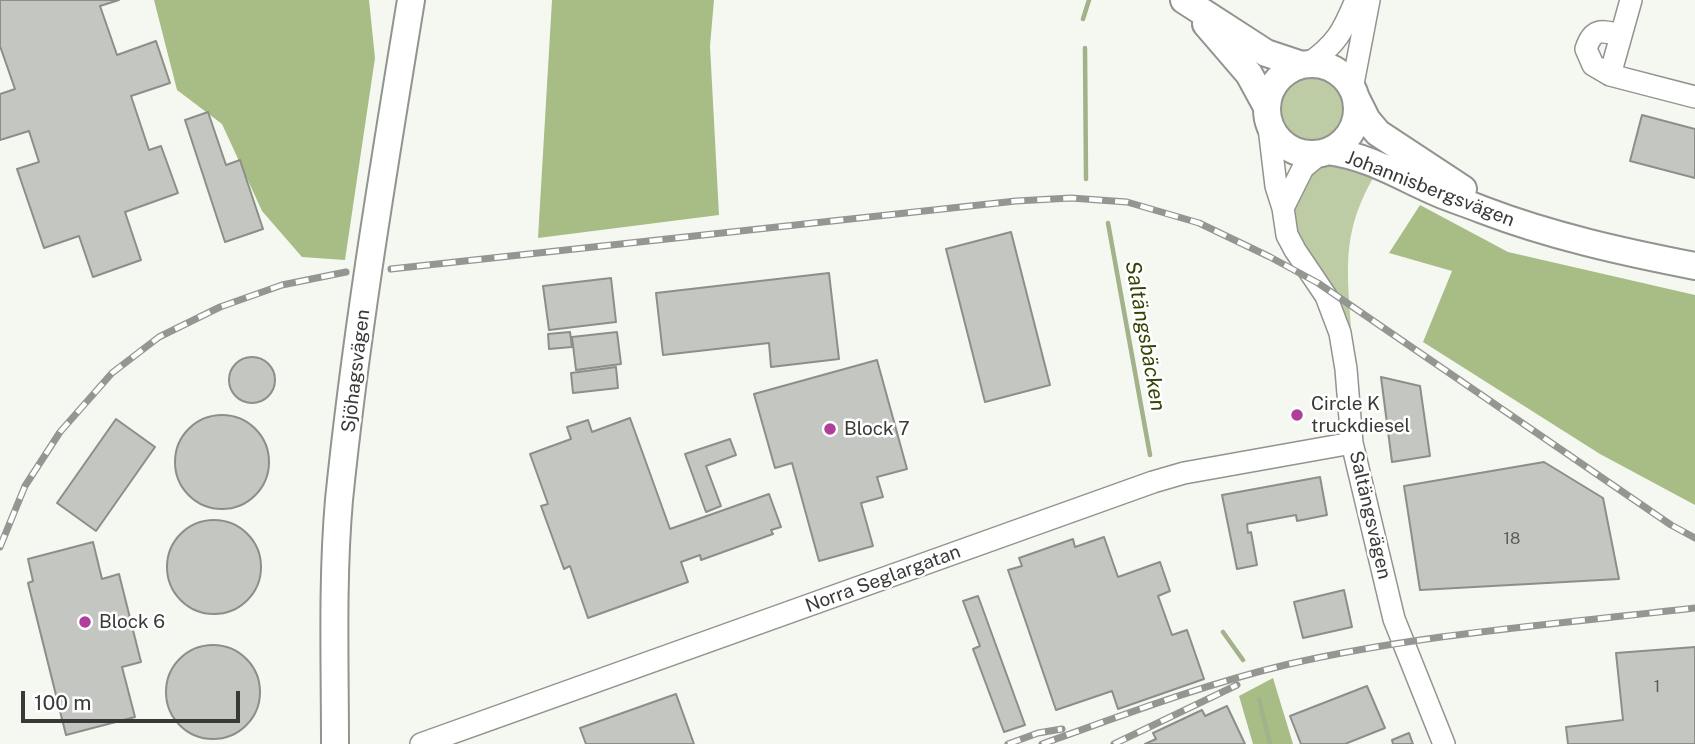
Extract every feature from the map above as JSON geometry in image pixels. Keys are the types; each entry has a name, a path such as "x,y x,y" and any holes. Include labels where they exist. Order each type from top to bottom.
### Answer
{"main road":[{"name":"Sjöhagsvägen","path":"335,744 335,585 339,501 365,296 411,0"},
{"path":"1186,2 1266,53 1305,65 1322,65 1337,72 1354,93 1358,110 1354,127 1338,146 1324,152 1301,153 1288,147 1276,136 1249,74 1186,2"},
{"path":"1267,113 1270,92 1279,79 1289,70 1305,65"},
{"name":"Johannisbergsvägen","path":"1354,93 1367,120 1378,133 1447,180 1531,228"},
{"name":"Johannisbergsvägen","path":"1324,152 1350,154 1367,159 1438,193 1531,228 1641,256 1695,266"}],"street":[{"path":"1305,65 1327,51 1340,35 1356,0"},
{"path":"1354,93 1369,0"},
{"path":"1610,75 1631,0"},
{"path":"1621,35 1602,30 1594,33 1586,49 1593,65 1610,75 1695,97"},
{"name":"Saltängsvägen","path":"1267,113 1276,186 1287,235 1326,296 1340,333 1352,443 1394,619 1444,744"},
{"path":"1283,208 1303,168 1324,152"},
{"name":"Norra Seglargatan","path":"421,744 1153,482 1184,473 1352,443"}],"green space":[{"path":"154,0 369,0 375,58 345,260 302,257 262,211 222,124 177,90"},
{"path":"552,0 714,0 710,46 719,215 538,238"},
{"path":"1303,76 1317,76 1329,81 1339,91 1344,110 1339,129 1329,139 1317,144 1303,144 1291,139 1281,129 1276,117 1276,103 1281,91 1291,81"},
{"path":"1331,163 1376,173 1364,195 1351,235 1348,274 1352,341 1334,289 1305,245 1295,222 1298,197 1307,181"},
{"path":"1420,205 1508,252 1695,295 1695,505 1600,454 1423,342 1452,271 1389,253"},
{"path":"1273,678 1293,744 1253,744 1239,696"}],"building":[{"path":"0,0 119,0 100,6 117,55 156,41 170,83 131,96 149,150 161,146 178,193 125,212 141,260 93,277 79,236 44,248 17,169 39,162 29,131 0,140 0,94 15,89 0,46"},
{"path":"208,112 226,165 240,160 263,229 225,242 185,120"},
{"path":"1642,115 1695,129 1695,178 1630,161"},
{"path":"1011,232 1050,385 985,402 946,249"},
{"path":"829,273 839,359 771,367 769,343 663,355 656,293"},
{"path":"611,278 616,322 549,330 543,286"},
{"path":"570,332 572,347 549,349 548,334"},
{"path":"617,332 621,364 576,370 572,337"},
{"path":"252,357 268,364 275,380 268,396 252,403 236,396 229,380 236,364"},
{"name":"Block 7","path":"877,360 907,469 877,477 883,497 861,503 873,546 819,561 792,463 775,468 754,394"},
{"path":"616,367 618,388 573,393 571,373"},
{"path":"1381,377 1420,386 1430,456 1392,462"},
{"path":"222,415 240,419 255,429 265,444 269,462 265,480 255,495 240,505 222,509 204,505 189,495 179,480 175,462 179,444 189,429 204,419"},
{"path":"630,418 670,529 769,494 781,527 771,530 773,534 701,560 700,555 681,562 688,582 588,618 570,566 564,569 541,506 548,504 530,454 571,439 567,427 588,420 592,432"},
{"path":"116,419 155,447 96,531 57,503"},
{"path":"730,439 736,455 706,466 721,506 706,512 685,454"},
{"path":"1544,462 1603,498 1619,579 1420,590 1404,486"},
{"path":"1320,477 1327,515 1297,521 1296,515 1247,524 1257,565 1237,569 1222,495"},
{"path":"214,520 232,524 247,534 257,549 261,567 257,585 247,600 232,610 214,614 196,610 181,600 171,585 167,567 171,549 181,534 196,524"},
{"path":"1104,537 1118,577 1160,562 1170,591 1158,596 1172,635 1187,630 1204,679 1118,709 1112,691 1056,710 1008,570 1022,566 1019,558 1073,539 1075,547"},
{"name":"Block 6","path":"93,542 102,579 119,574 141,662 122,667 135,717 66,735 28,583 33,581 28,559"},
{"path":"1344,590 1352,627 1303,638 1294,602"},
{"path":"978,596 1025,725 1004,732 973,649 980,646 963,601"},
{"path":"213,645 231,649 246,659 256,674 260,692 256,710 246,725 231,735 213,739 195,735 180,725 170,710 166,692 170,674 180,659 195,649"},
{"path":"1695,647 1695,744 1568,744 1566,727 1623,720 1616,653"},
{"path":"1367,686 1385,728 1345,744 1301,744 1290,716"},
{"path":"676,694 694,744 586,744 580,728"},
{"path":"1227,706 1245,744 1145,744 1156,739 1153,733 1202,710 1205,716"},
{"path":"1409,733 1413,744 1393,744 1392,740"}],"waterway":[{"name":"Saltängsbäcken","path":"1083,19 1089,0"},
{"name":"Saltängsbäcken","path":"1085,48 1086,179"},
{"name":"Saltängsbäcken","path":"1108,223 1150,455"},
{"name":"Saltängsbäcken","path":"1223,632 1243,660"},
{"name":"Saltängsbäcken","path":"1259,699 1270,744"}],"railway":[{"path":"391,269 1016,201 1071,198 1127,202 1199,223 1318,283 1671,525 1695,538"},
{"path":"0,547 25,486 60,432 112,373 159,337 220,307 282,285 346,272"},
{"path":"1042,744 1223,682 1335,654 1489,631 1695,608"},
{"path":"1114,744 1237,685"},
{"path":"1008,744 1038,733 1062,729"}],"place":[{"name":"Circle K truckdiesel","path":"1297,415"},
{"name":"Block 7","path":"830,429"},
{"name":"Block 6","path":"85,622"}]}
